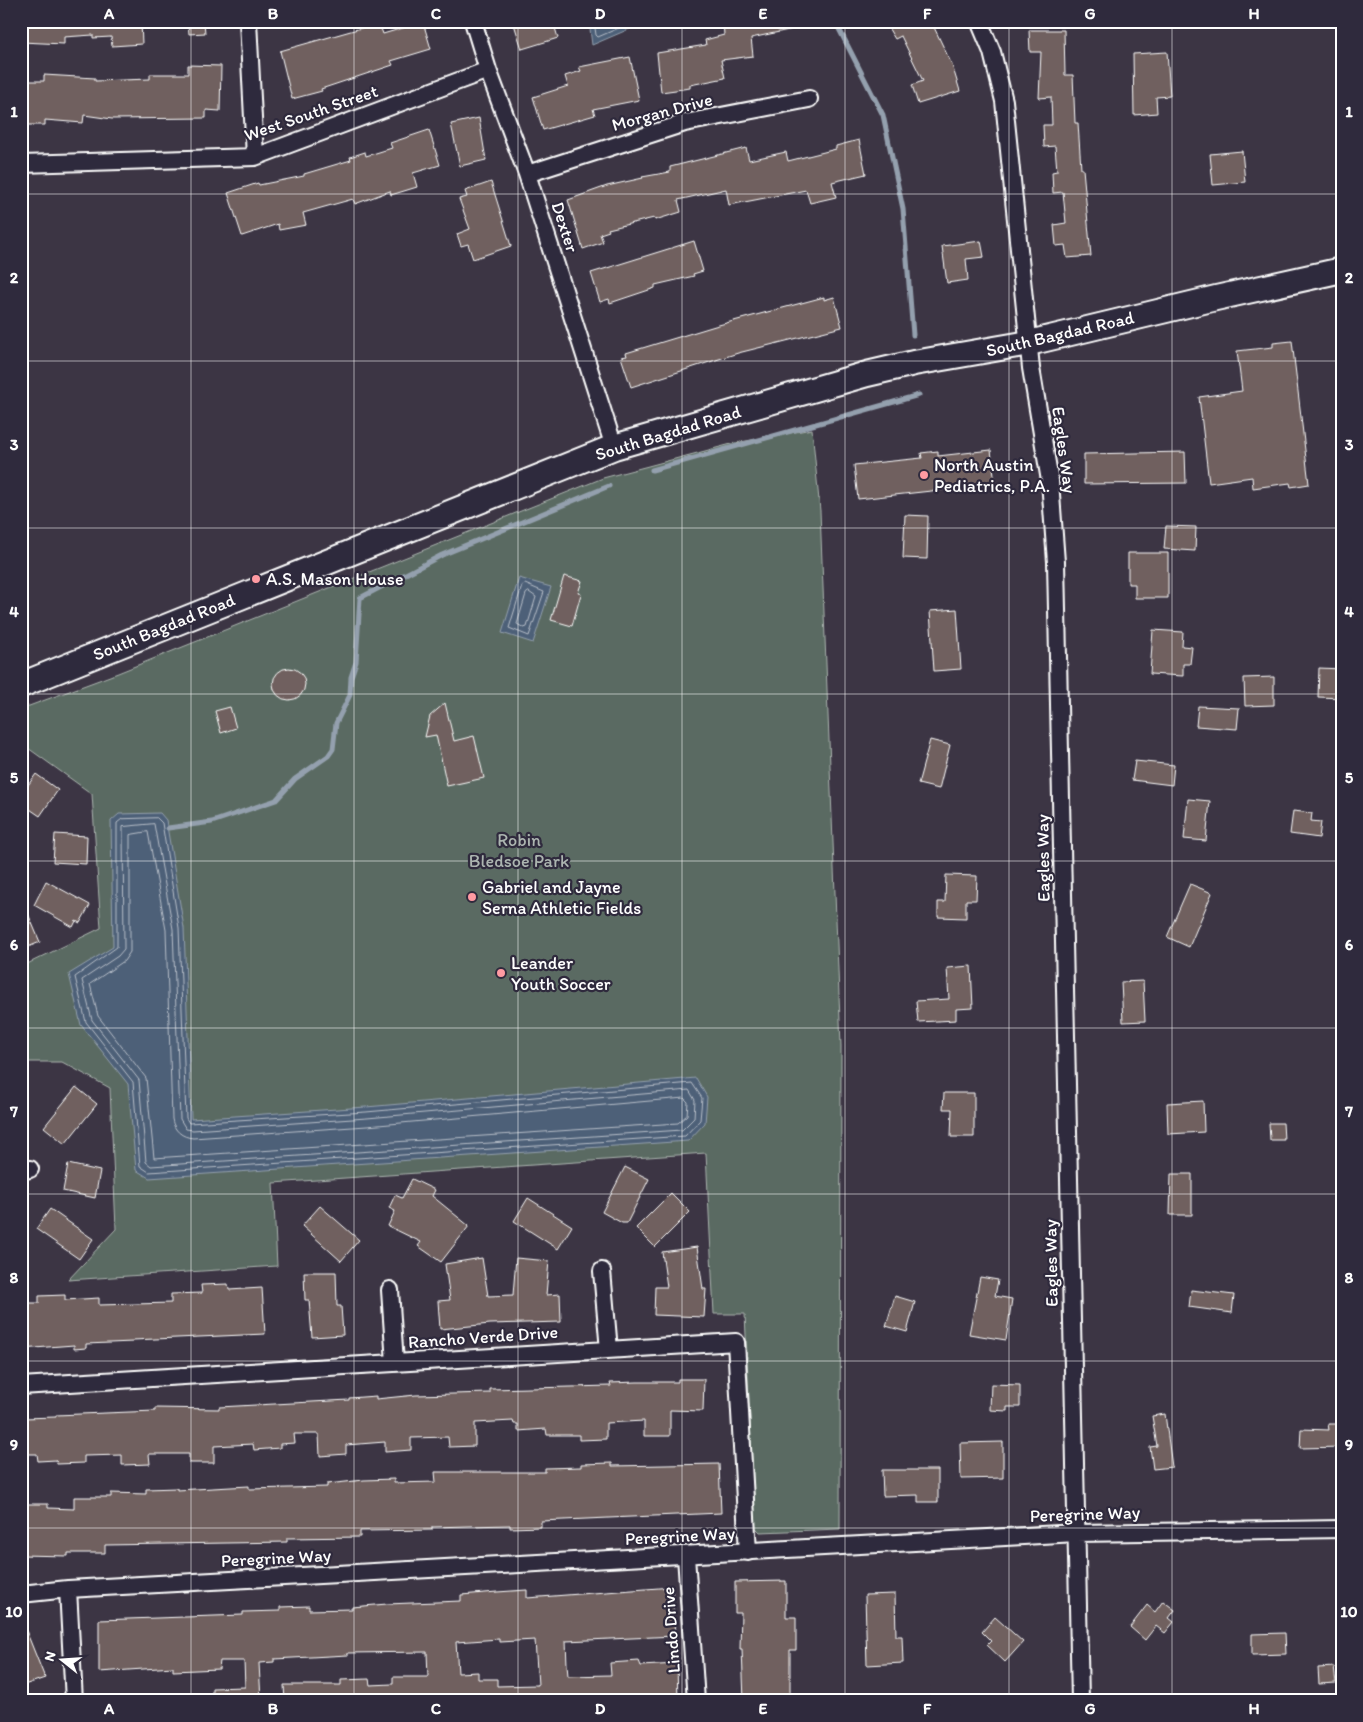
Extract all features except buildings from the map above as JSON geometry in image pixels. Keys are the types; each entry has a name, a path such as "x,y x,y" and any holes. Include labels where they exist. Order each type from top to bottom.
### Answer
{"main road":[{"name":"South Bagdad Road","path":"21,685 614,447 867,374 914,363 1029,344 1197,302 1342,270"}],"street":[{"path":"248,21 255,157"},
{"name":"Dexter","path":"472,21 488,70 527,174 614,447"},
{"name":"Eagles Way","path":"979,21 992,52 1004,101 1031,368 1050,481 1056,562 1080,1701"},
{"name":"West South Street","path":"21,164 255,157 488,70"},
{"name":"Morgan Drive","path":"527,174 685,123 810,99"},
{"path":"602,1271 609,1350"},
{"path":"390,1290 396,1363"},
{"name":"Rancho Verde Drive","path":"21,1386 736,1342 748,1552"},
{"name":"Peregrine Way","path":"21,1594 68,1589 1077,1533 1342,1529"},
{"name":"Lindo Drive","path":"686,1556 696,1701"},
{"path":"68,1589 74,1701"}],"green space":[{"name":"Robin Bledsoe Park","path":"812,429 820,511 841,1046 840,1529 760,1532 755,1527 745,1314 714,1314 706,1153 273,1183 277,1266 68,1280 116,1229 110,1088 62,1062 21,1062 21,967 101,928 92,794 21,743 21,709 118,673 603,478 735,443"}],"water":[{"path":"589,21 648,21 592,45"},
{"path":"519,578 551,587 533,643 502,633"},
{"path":"160,813 166,820 184,928 191,1119 366,1107 696,1078 707,1097 705,1123 688,1141 149,1178 136,1170 128,1084 81,1025 69,974 113,947 111,821 119,814"}],"waterway":[{"path":"835,21 883,115 903,209 913,335"},
{"path":"652,470 919,395"},
{"path":"168,828 212,822 276,800 295,779 328,756 333,749 336,723 350,695 351,677 356,662 360,598 442,555 609,486"}],"place":[{"name":"North Austin Pediatrics, P.A.","path":"924,475"},
{"name":"A.S. Mason House","path":"256,579"},
{"name":"Gabriel and Jayne Serna Athletic Fields","path":"472,897"},
{"name":"Leander Youth Soccer","path":"501,973"}]}
